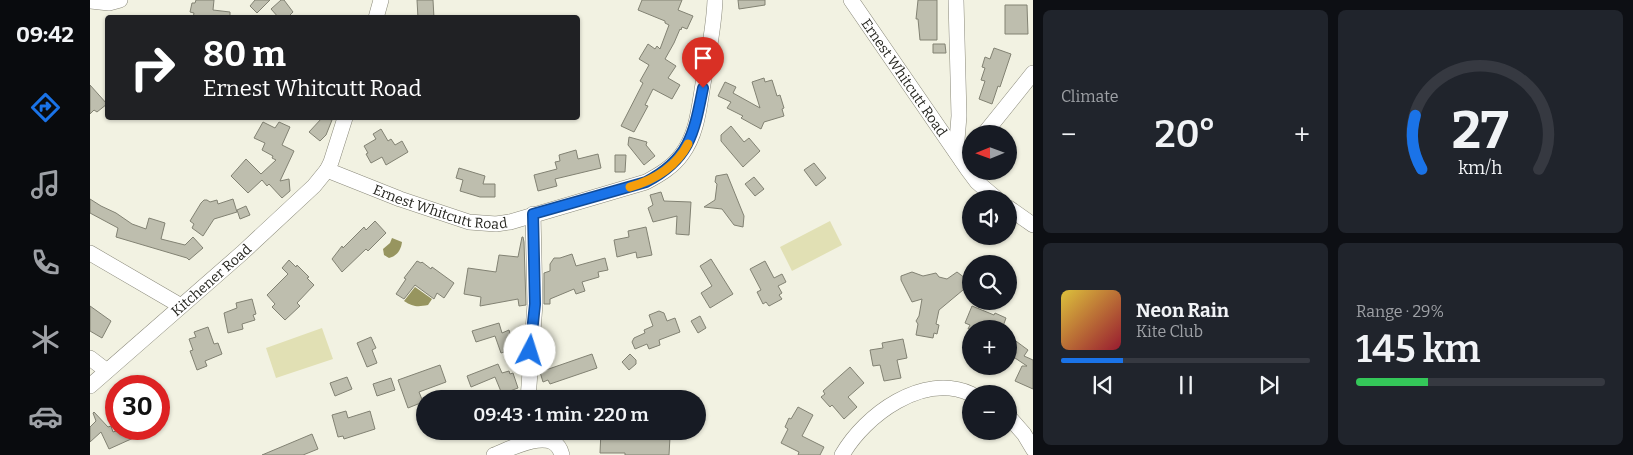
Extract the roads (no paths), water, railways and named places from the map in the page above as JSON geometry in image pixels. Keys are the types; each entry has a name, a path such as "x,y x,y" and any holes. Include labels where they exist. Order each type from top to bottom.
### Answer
{"street":[{"path":"90,1 109,3 120,0"},
{"path":"377,15 381,0"},
{"name":"Ernest Whitcutt Road","path":"328,170 400,199 469,222 496,224 646,182 659,175 680,157 691,139 710,48 715,0"},
{"name":"Ernest Whitcutt Road","path":"851,0 962,153"},
{"path":"956,0 959,116 962,144"},
{"path":"991,125 1033,72"},
{"path":"328,170 344,120"},
{"name":"Kitchener Road","path":"90,386 242,254 314,186 328,170"},
{"name":"Ernest Whitcutt Road","path":"976,180 986,190"},
{"path":"529,390 535,304 533,214"},
{"path":"1017,214 1033,225"},
{"path":"90,253 181,306"},
{"path":"90,358 107,371"},
{"path":"842,455 850,441 890,404 918,392 932,390 962,392"},
{"path":"1017,426 1033,449"},
{"path":"494,455 521,440"},
{"path":"543,440 553,442 559,446 562,455"}]}
